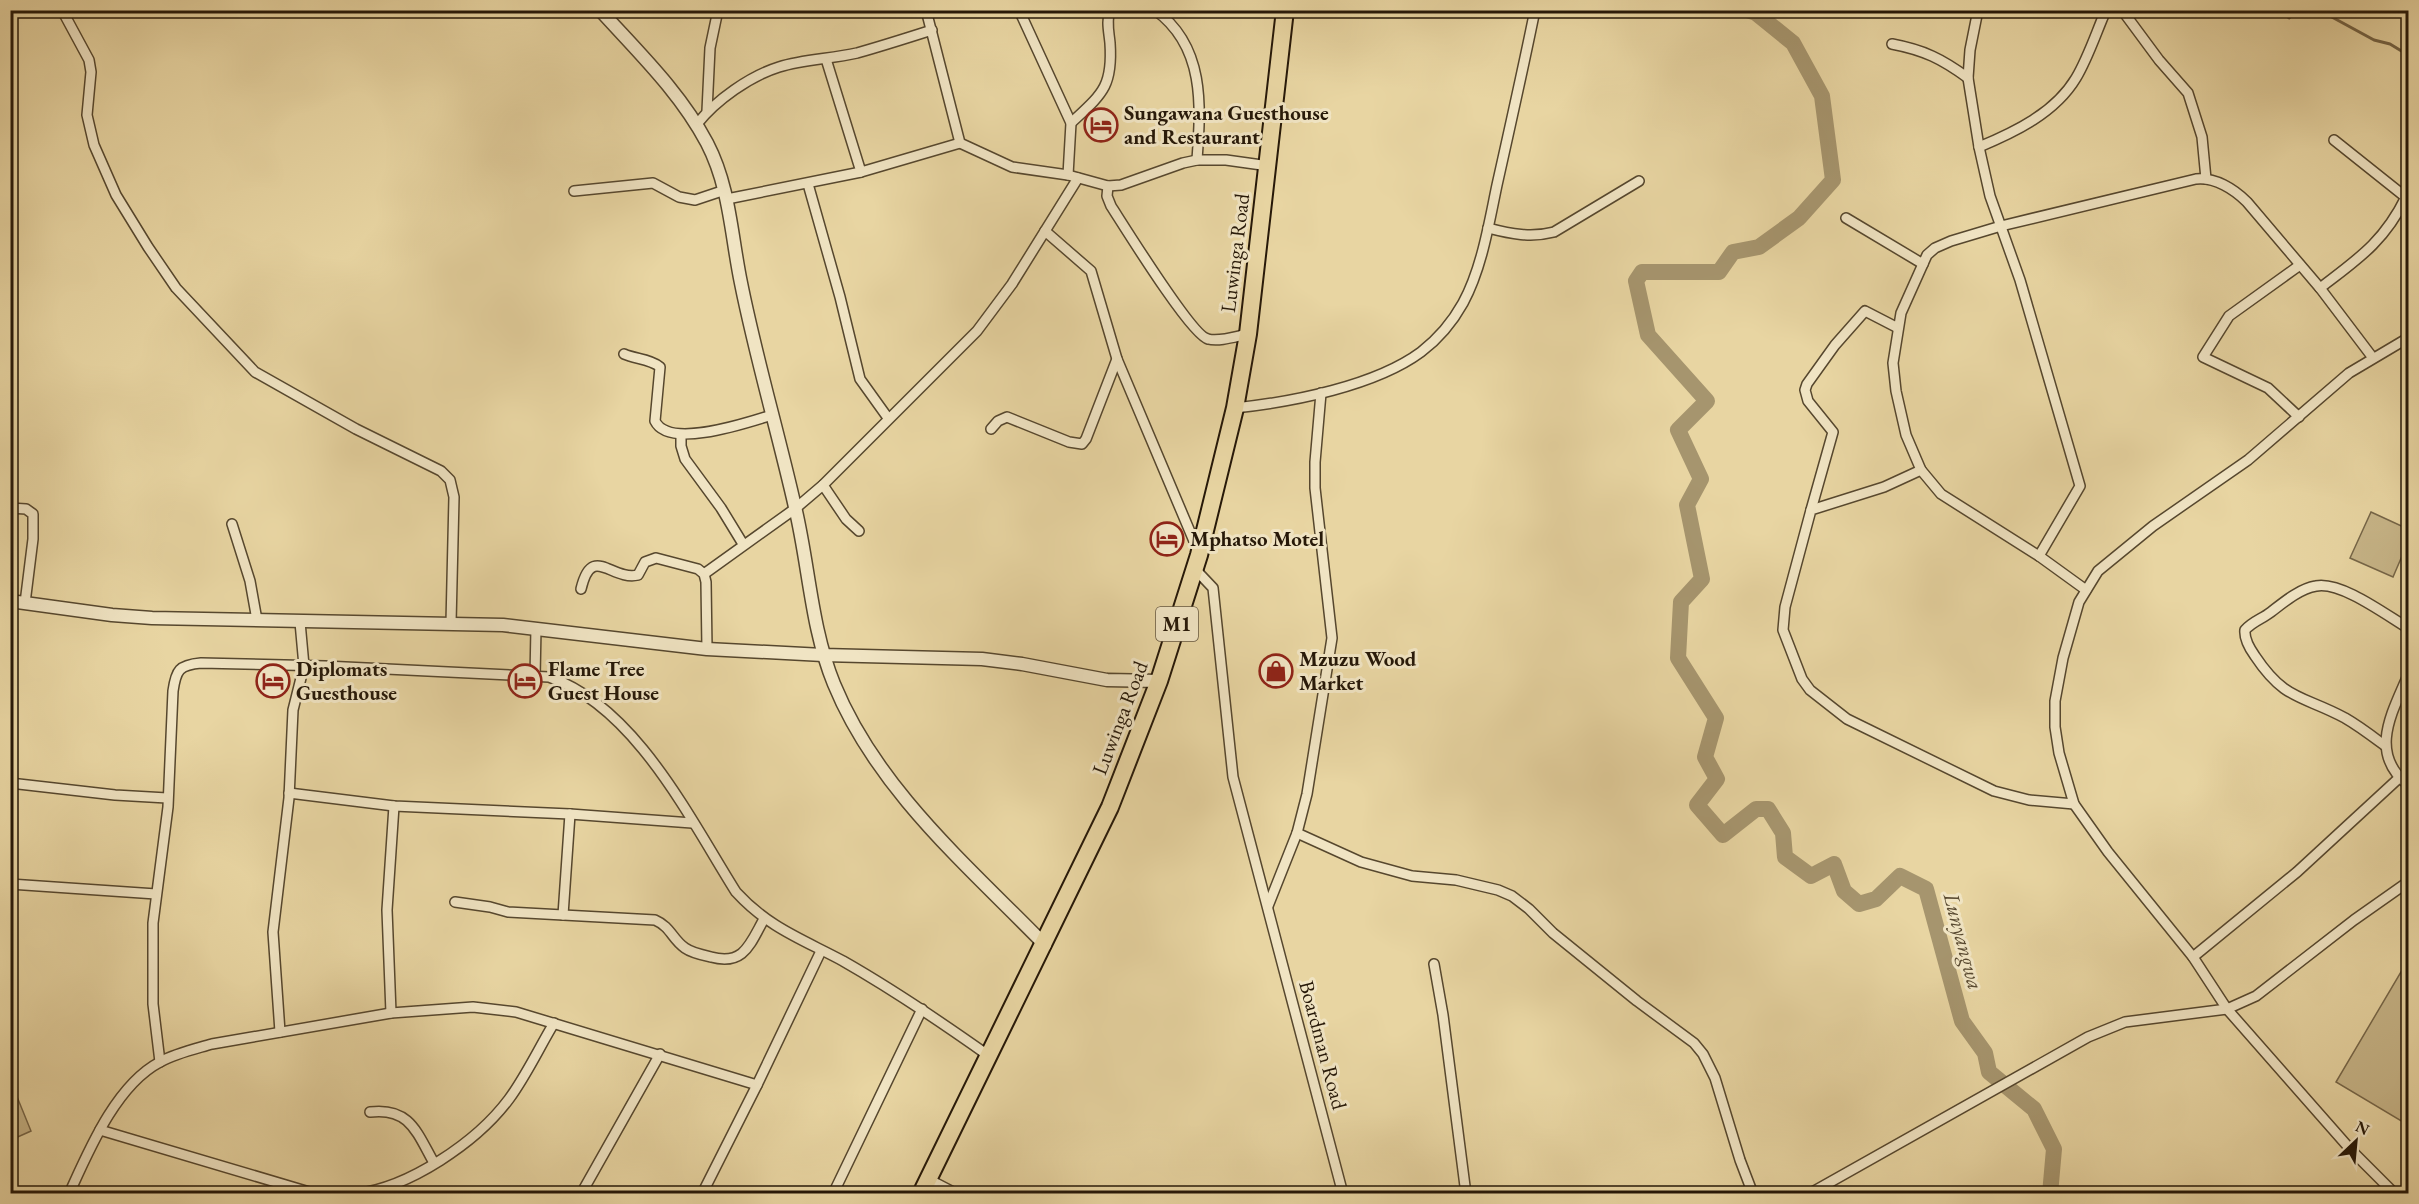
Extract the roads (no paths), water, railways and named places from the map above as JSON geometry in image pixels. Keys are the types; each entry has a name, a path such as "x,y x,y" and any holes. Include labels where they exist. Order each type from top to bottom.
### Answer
{"highway":[{"name":"Luwinga Road","path":"924,1186 1045,945 1110,807 1159,681 1197,562 1235,408 1248,334 1269,166 1285,10"}],"street":[{"path":"62,10 89,60 92,72 87,115 94,146 116,195 176,288 255,372 356,429 436,468 450,480 454,497 451,623"},
{"path":"600,10 676,93 696,124 719,170 726,195 741,286 796,508 823,655 844,707 877,765 941,839 1045,945"},
{"path":"707,111 710,48 718,10"},
{"path":"926,10 960,143"},
{"path":"1019,10 1071,123 1068,175"},
{"path":"1071,123 1097,98 1109,80 1111,58 1107,22 1110,10"},
{"path":"1155,10 1179,35 1196,71 1200,100 1197,160"},
{"path":"1235,408 1263,405 1322,393 1394,369 1430,344 1443,331 1463,302 1488,228 1535,10"},
{"path":"1978,10 1970,50 1968,78 1979,147 1990,195 2020,280 2080,486 2039,556"},
{"path":"1979,147 2017,131 2032,121 2045,112 2072,84 2106,10"},
{"path":"2122,10 2159,60 2188,93 2202,137 2206,179"},
{"path":"696,124 707,111 763,74 780,67 826,59 932,30"},
{"path":"1892,44 1917,48 1968,78"},
{"path":"826,59 861,172"},
{"path":"2320,288 2371,249 2389,229 2408,198 2334,140"},
{"path":"574,191 653,183 679,197 695,200 808,184 861,172 960,143 1012,167 1068,175 1108,186 1121,185 1197,160 1226,160 1269,166"},
{"path":"704,574 796,508 823,485 977,331 1012,284 1078,178"},
{"path":"2086,590 2039,556 1941,494 1921,470 1906,435 1896,391 1893,363 1901,313 1927,255 1935,248 1967,235 2001,226 2175,184 2206,179 2242,197 2320,288 2373,358"},
{"path":"1488,228 1538,236 1554,232 1639,181"},
{"path":"808,184 840,297 860,379 888,418"},
{"path":"1108,186 1107,196 1111,206 1181,311 1199,334 1207,339 1215,340 1248,334"},
{"path":"1846,218 1923,264"},
{"path":"1046,231 1091,271 1117,359 1197,562"},
{"path":"2299,417 2268,388 2203,357 2229,316 2300,265"},
{"path":"1898,328 1869,312 1862,313 1807,384 1805,390 1808,401 1833,432 1785,607 1784,630 1802,679 1810,690 1847,719 1994,791 2029,800 2074,804"},
{"path":"2395,1194 2351,1150 2226,1009 2193,957 2145,900 2074,804 2059,753 2055,727 2055,701 2063,658 2079,603 2098,571 2121,550 2248,460 2349,373 2409,338"},
{"path":"624,354 636,360 656,363 660,367 655,420 662,428 681,435 740,425 772,415"},
{"path":"991,429 998,421 1007,417 1069,442 1082,444 1117,359"},
{"path":"1268,906 1297,833 1307,794 1332,638 1315,488 1315,462 1322,393"},
{"path":"681,435 681,446 686,459 743,544"},
{"path":"1811,510 1884,487 1921,470"},
{"path":"823,485 846,519 859,531"},
{"path":"10,508 26,509 33,514 33,539 25,603"},
{"path":"232,524 250,581 256,620"},
{"path":"581,589 586,572 592,566 598,565 631,576 638,575 645,562 656,558 698,569 704,574 706,582 707,649"},
{"name":"M1","path":"1197,562 1213,588 1233,777 1268,906"},
{"path":"2384,745 2346,718 2300,699 2278,685 2252,651 2244,636 2245,630 2254,621 2263,618 2288,598 2318,585 2348,593 2409,628"},
{"path":"10,601 132,617 300,622 451,623 536,628 707,649 982,659 1107,680 1159,681"},
{"path":"280,1032 273,932 289,793 293,710 303,666 300,622"},
{"path":"535,677 536,628"},
{"path":"160,1062 153,1004 152,957 156,894 167,798 173,691 175,675 180,669 190,664 201,663 549,677 564,683 601,706 638,744 663,776 736,892 764,919 922,1009 989,1056"},
{"path":"2409,675 2393,710 2384,745 2389,761 2399,778 2409,785"},
{"path":"2193,957 2297,872 2399,778"},
{"path":"10,783 127,796 167,798"},
{"path":"289,793 394,806 570,814 692,823"},
{"path":"391,1013 387,910 394,806"},
{"path":"563,915 570,814"},
{"path":"1297,833 1361,862 1412,876 1456,880 1498,890 1512,896 1529,909 1553,933 1637,1001 1694,1043 1703,1054 1715,1078 1753,1194"},
{"path":"1809,1194 2088,1037 2125,1022 2226,1009 2256,996 2354,920 2409,882"},
{"path":"10,884 156,894"},
{"path":"455,902 508,912 655,920 669,928 686,948 717,959 735,959 743,954 764,919"},
{"name":"Boardman Road","path":"1268,906 1343,1194"},
{"path":"702,1194 821,951"},
{"path":"1434,964 1443,1015 1466,1194"},
{"path":"69,1194 100,1130 124,1095 143,1073 160,1062 213,1044 391,1013 473,1007 516,1012 757,1085"},
{"path":"833,1194 922,1009"},
{"path":"355,1194 386,1188 434,1163 457,1148 488,1122 510,1098 554,1023"},
{"path":"581,1194 660,1054"},
{"path":"370,1112 392,1111 409,1122 434,1163"},
{"path":"100,1130 316,1194"},
{"path":"924,1186 957,1194"}],"waterway":[{"name":"Lunyangwa","path":"1747,10 1756,13 1793,43 1822,96 1833,180 1799,218 1759,247 1733,252 1719,272 1642,272 1636,281 1648,335 1707,401 1678,430 1701,479 1687,505 1702,579 1681,602 1678,658 1716,718 1705,757 1717,779 1697,805 1723,835 1756,809 1768,809 1783,833 1785,857 1811,876 1834,864 1844,891 1859,904 1876,899 1900,876 1926,889 1962,1021 1985,1053 1989,1072 2034,1109 2054,1149 2050,1194"},
{"path":"2280,10 2289,18 2296,10"},
{"path":"2319,10 2374,40 2390,44 2408,55"}],"place":[{"name":"Sungawana Guesthouse and Restaurant","path":"1101,125"},
{"name":"Mphatso Motel","path":"1167,539"},
{"name":"Mzuzu Wood Market","path":"1276,671"},
{"name":"Diplomats Guesthouse","path":"273,681"},
{"name":"Flame Tree Guest House","path":"525,681"}]}
